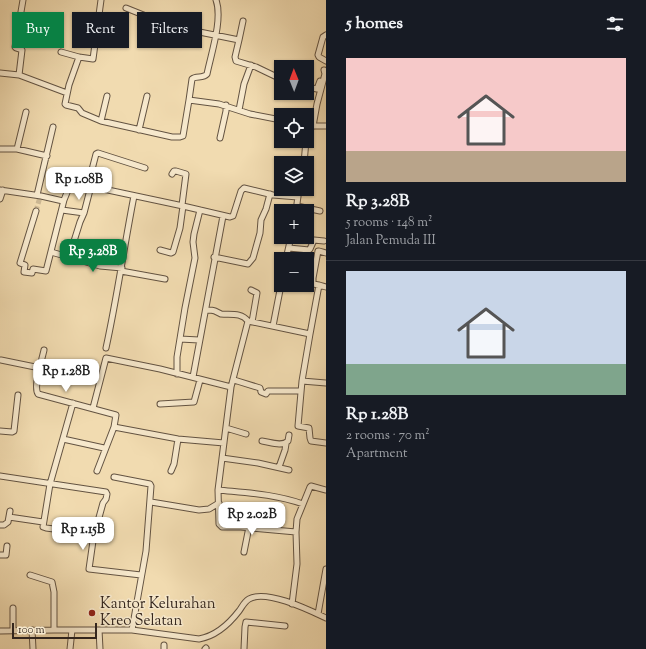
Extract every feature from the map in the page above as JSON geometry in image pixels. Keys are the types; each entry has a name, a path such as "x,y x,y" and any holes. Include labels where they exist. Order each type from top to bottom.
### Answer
{"street":[{"path":"19,75 22,50 15,47 24,0"},
{"path":"61,52 93,59 101,0"},
{"path":"79,57 67,93 66,105 78,108 82,113 101,121 172,137 183,136 192,79 207,74 218,15 216,0"},
{"path":"126,8 137,12"},
{"path":"243,21 236,60 274,76"},
{"path":"202,32 239,40"},
{"path":"314,88 317,89 326,62 318,55 323,37 326,35"},
{"path":"239,110 244,84 251,65"},
{"path":"314,113 325,74 324,70"},
{"path":"0,73 19,75 67,93"},
{"path":"101,121 107,96"},
{"path":"139,130 147,96"},
{"path":"189,100 226,105 239,110 274,118"},
{"path":"220,138 226,105"},
{"path":"17,149 26,112"},
{"path":"314,126 326,126"},
{"path":"39,196 53,127"},
{"path":"0,148 17,149 47,156"},
{"path":"69,257 84,213 96,154 98,153 145,168"},
{"path":"160,250 171,253 173,252 180,228 186,174 176,171 172,174"},
{"path":"36,211 20,263 25,265 24,272 32,273 33,269 46,271 64,200 70,185 75,183 182,205 230,217 233,216 242,189 298,197 297,204"},
{"path":"0,199 2,190 61,201 64,200"},
{"path":"214,257 248,264 250,263 253,258 260,233 261,220 270,194"},
{"path":"106,348 122,270 122,257 134,196"},
{"path":"62,210 84,213"},
{"path":"177,374 177,357 195,258 193,242 194,234 200,210"},
{"path":"314,210 320,211"},
{"path":"193,377 206,310 214,257 223,216"},
{"path":"289,248 309,250 314,240 324,241"},
{"path":"288,252 290,244"},
{"path":"314,273 319,250 326,253"},
{"path":"52,252 100,266 165,279"},
{"path":"314,284 326,287"},
{"path":"319,285 302,381 298,426 309,428 311,441 326,443"},
{"path":"251,290 257,293 231,388 218,490 219,524 220,526 249,527 296,532"},
{"path":"273,326 280,292"},
{"path":"206,310 223,314 237,315 245,317 250,321 273,326 310,332"},
{"path":"180,339 199,340"},
{"path":"44,350 36,392 38,394 116,415 114,427 104,448 97,471"},
{"path":"93,408 106,358 160,369 231,388"},
{"path":"1,360 40,368"},
{"path":"160,404 194,402 200,380"},
{"path":"234,380 260,388 261,392 266,394 268,391 301,391"},
{"path":"302,381 326,383"},
{"path":"0,431 14,431 18,395"},
{"path":"73,403 50,484 43,527 92,534"},
{"path":"114,427 178,439 224,443"},
{"path":"226,428 246,434"},
{"path":"279,467 289,435"},
{"path":"63,439 104,448"},
{"path":"171,471 174,464 178,439"},
{"path":"262,441 286,444"},
{"path":"222,458 258,462 289,470"},
{"path":"0,476 106,492 106,499 103,503 95,532 92,534 93,541 89,568 93,571 141,575"},
{"path":"114,477 150,484 152,487 146,551 132,630"},
{"path":"292,604 297,564 297,519 312,486 326,490"},
{"path":"218,490 272,495 303,504"},
{"path":"151,502 199,510 209,509 219,503"},
{"path":"0,525 8,522 10,511"},
{"path":"9,517 43,522"},
{"path":"244,552 249,527"},
{"path":"0,555 6,555 7,546"},
{"path":"318,614 326,569"},
{"path":"30,576 52,582 54,592 54,630"},
{"path":"0,631 132,630 199,639 223,628 250,599 262,596 292,604 326,618"},
{"path":"13,608 13,630"},
{"path":"244,649 245,624 248,621 285,626"},
{"path":"32,630 33,649"},
{"path":"70,649 72,630"},
{"path":"99,630 100,649"}],"tunnel":[{"path":"36,211 40,197"}],"place":[{"name":"Kantor Kelurahan Kreo Selatan","path":"92,613"}]}
